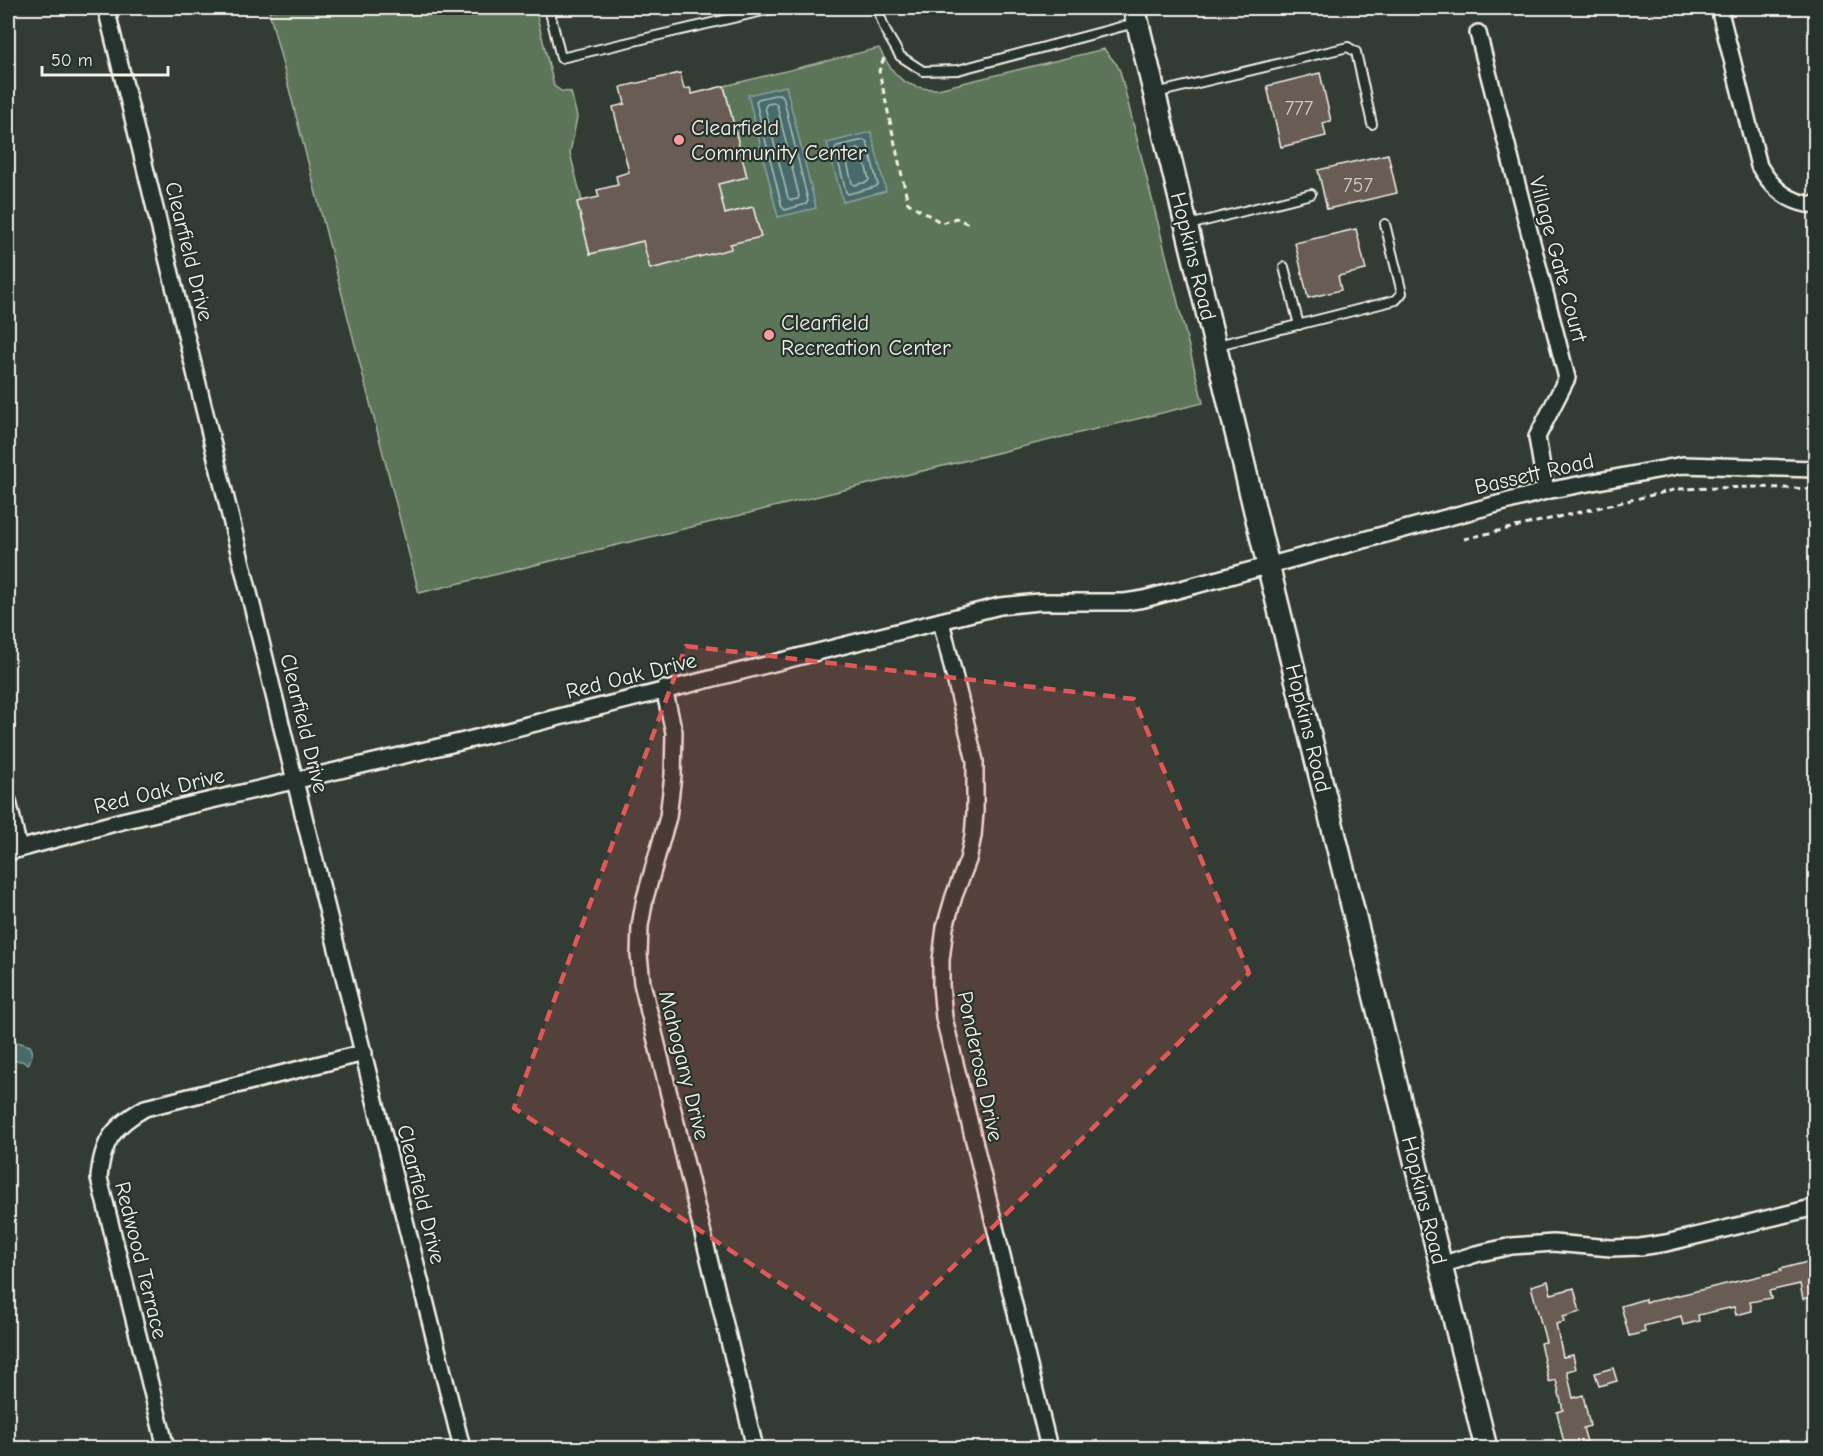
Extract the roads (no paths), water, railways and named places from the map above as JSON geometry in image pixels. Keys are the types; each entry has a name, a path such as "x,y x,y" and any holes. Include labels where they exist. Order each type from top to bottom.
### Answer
{"street":[{"name":"Clearfield Drive","path":"106,8 295,781 462,1449"},
{"path":"1719,8 1759,166 1768,182 1781,194 1801,203 1815,205"},
{"name":"Hopkins Road","path":"1135,15 1485,1449"},
{"name":"Village Gate Court","path":"1478,33 1567,378 1536,437 1546,491"},
{"name":"Bassett Road","path":"1268,565 1546,491 1683,465 1815,469"},
{"name":"Red Oak Drive","path":"14,850 122,820 460,742 1000,606 1039,602 1125,602 1144,599 1268,565"},
{"name":"Ponderosa Drive","path":"941,621 975,761 973,836 968,860 945,927 941,960 944,1018 1049,1449"},
{"name":"Mahogany Drive","path":"664,689 674,732 673,774 668,817 645,898 640,926 639,955 642,983 754,1449"},
{"path":"8,801 14,850"},
{"name":"Redwood Terrace","path":"166,1449 99,1178 100,1160 107,1143 127,1118 145,1108 364,1053"},
{"path":"1441,1265 1512,1246 1553,1243 1611,1248 1666,1243 1815,1207"}],"lane":[{"path":"549,8 561,58 776,8"},
{"path":"877,8 886,32 900,56 923,70 958,70 1135,15"},
{"path":"1155,93 1348,47 1356,52 1372,124"},
{"path":"1187,225 1311,194"},
{"path":"1216,345 1396,300 1402,293 1385,224"},
{"path":"1284,267 1299,325"}],"water":[{"path":"786,86 816,208 778,217 748,95"},
{"path":"871,132 886,191 843,202 827,143"},
{"path":"14,1041 30,1046 32,1053 28,1065 22,1061 15,1061 8,1053 8,1044"}],"place":[{"name":"Clearfield Community Center","path":"679,140"},
{"name":"Clearfield Recreation Center","path":"769,335"}]}
